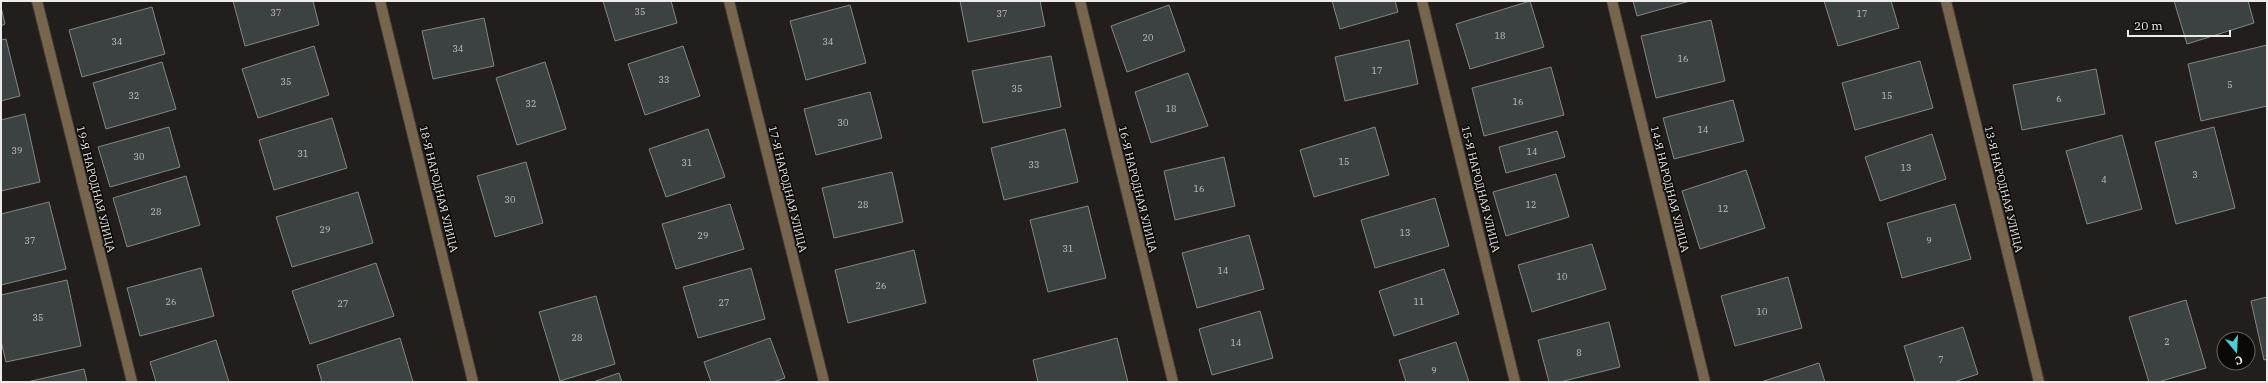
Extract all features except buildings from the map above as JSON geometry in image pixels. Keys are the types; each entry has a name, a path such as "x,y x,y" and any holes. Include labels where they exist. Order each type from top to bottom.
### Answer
{"street":[{"name":"19-Я НАРОДНАЯ УЛИЦА","path":"37,1 132,382"},
{"name":"18-Я НАРОДНАЯ УЛИЦА","path":"380,1 474,382"},
{"name":"17-Я НАРОДНАЯ УЛИЦА","path":"729,1 824,382"},
{"name":"16-Я НАРОДНАЯ УЛИЦА","path":"1080,1 1173,382"},
{"name":"15-Я НАРОДНАЯ УЛИЦА","path":"1422,1 1515,382"},
{"name":"14-Я НАРОДНАЯ УЛИЦА","path":"1612,1 1705,382"},
{"name":"13-Я НАРОДНАЯ УЛИЦА","path":"1946,1 2039,382"}]}
